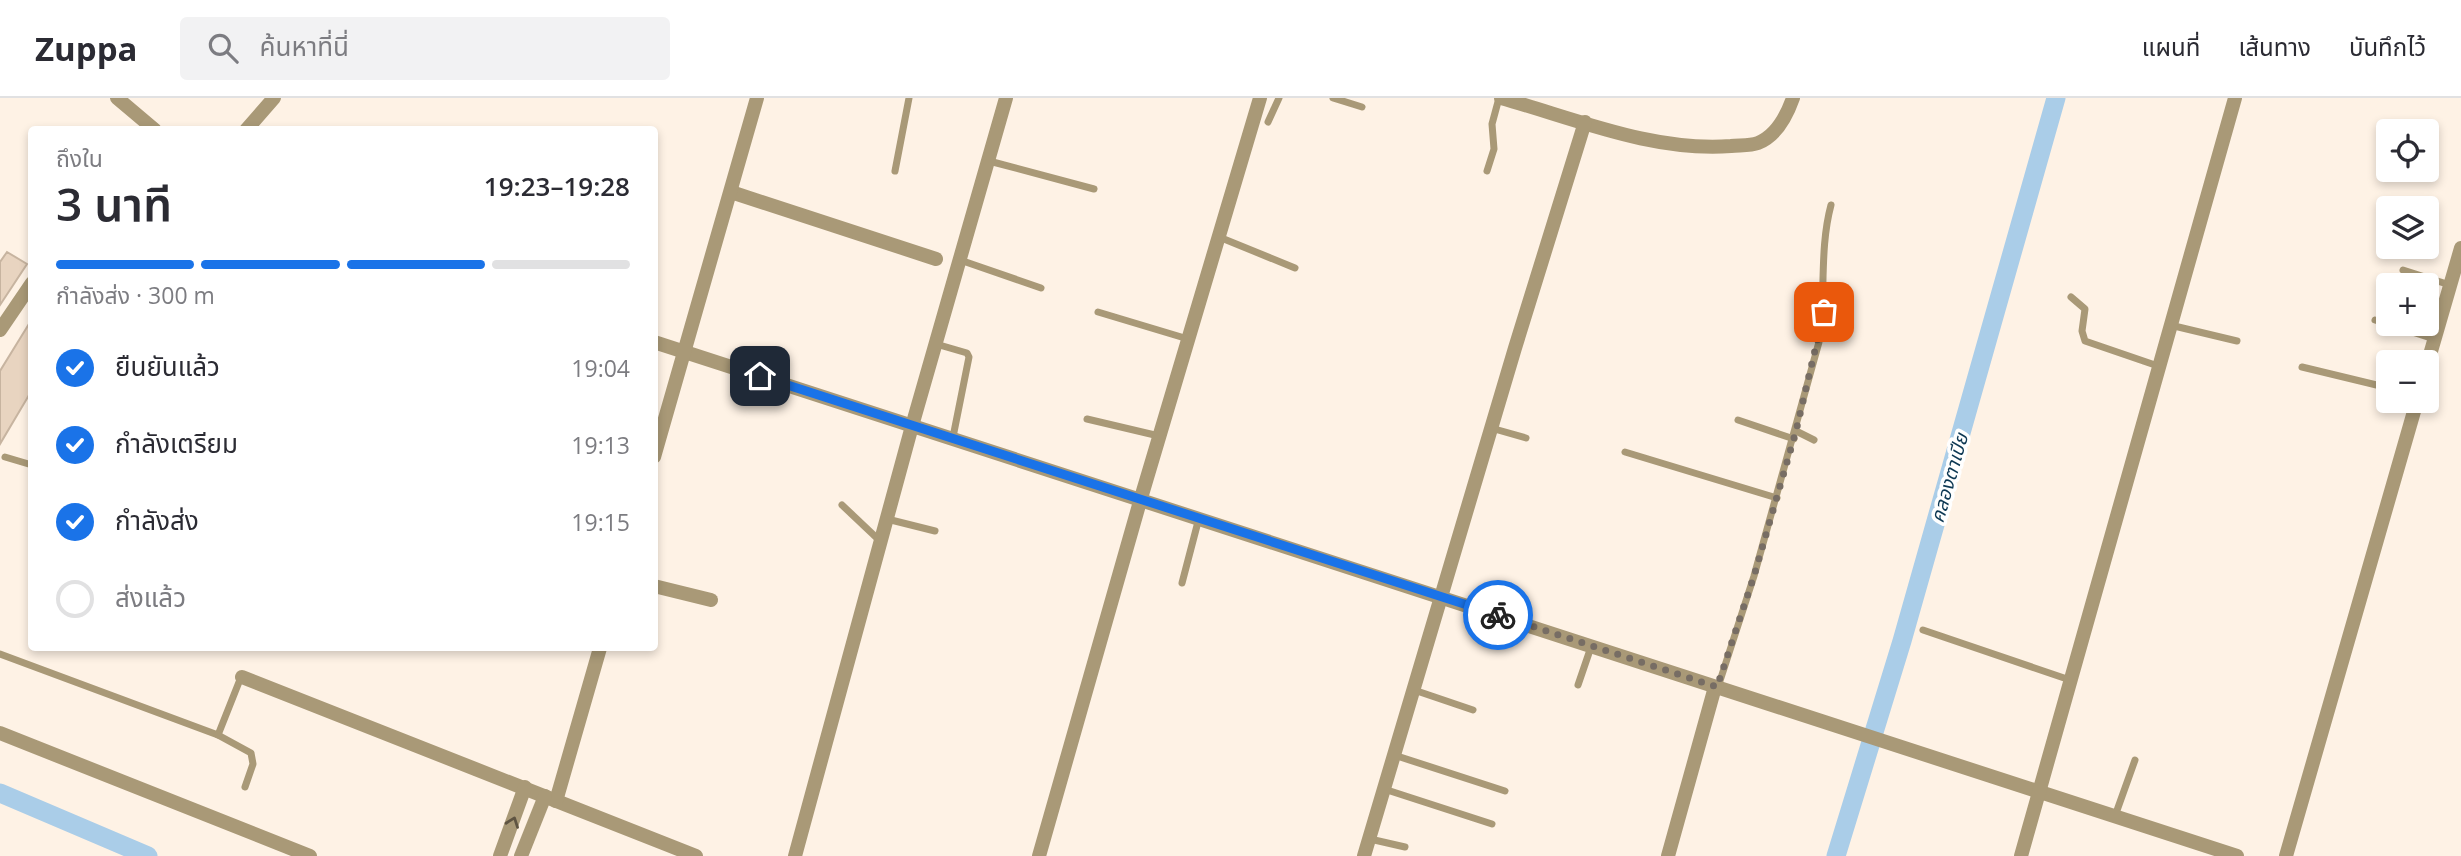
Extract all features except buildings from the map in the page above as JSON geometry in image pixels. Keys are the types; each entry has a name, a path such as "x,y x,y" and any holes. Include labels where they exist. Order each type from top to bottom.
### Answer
{"street":[{"path":"117,98 150,126"},
{"path":"250,126 274,98"},
{"path":"658,443 757,98"},
{"path":"796,856 912,426 1006,98"},
{"path":"1040,856 1141,498 1260,98"},
{"path":"1500,98 1657,143 1703,148 1757,144 1772,133 1788,112 1793,98"},
{"path":"2021,856 2235,98"},
{"path":"1364,856 1585,122"},
{"path":"731,192 936,259"},
{"path":"2432,350 2461,248"},
{"path":"0,330 28,289"},
{"path":"658,343 1141,498 2228,855"},
{"path":"2286,856 2414,413"},
{"path":"658,587 711,600"},
{"path":"521,856 550,798 599,651"},
{"path":"242,677 696,856"},
{"path":"1668,856 1716,687"},
{"path":"0,733 310,856"},
{"path":"500,856 525,788"}],"lane":[{"path":"895,172 909,98"},
{"path":"1268,122 1279,98"},
{"path":"1333,98 1362,107"},
{"path":"1487,171 1494,149 1492,124 1500,98"},
{"path":"989,161 1094,189"},
{"path":"1716,687 1795,435 1824,312 1823,237 1832,205"},
{"path":"1219,237 1295,268"},
{"path":"960,260 1041,288"},
{"path":"2403,270 2450,285"},
{"path":"2071,297 2085,309 2082,331 2085,341 2158,366"},
{"path":"1098,312 1189,339"},
{"path":"2375,320 2435,339"},
{"path":"2170,325 2237,341"},
{"path":"936,344 967,352 969,358 953,438"},
{"path":"2302,367 2376,385"},
{"path":"1087,419 1160,436"},
{"path":"1738,420 1814,440"},
{"path":"1491,428 1526,438"},
{"path":"1625,452 1777,498"},
{"path":"5,457 28,464"},
{"path":"842,505 881,541"},
{"path":"1182,583 1199,517"},
{"path":"887,519 935,531"},
{"path":"1923,630 2070,680"},
{"path":"1578,685 1591,646"},
{"path":"0,654 218,735 251,753 253,764 245,787"},
{"path":"218,735 242,677"},
{"path":"1414,690 1473,710"},
{"path":"1394,755 1505,791"},
{"path":"2115,817 2135,760"},
{"path":"1384,789 1492,824"},
{"path":"1369,839 1405,847"}],"waterway":[{"name":"คลองตาเปีย","path":"1836,856 1902,641 2056,98"},
{"name":"คลองตาเปีย","path":"0,793 148,856"}],"way so far":[{"path":"1498,615 1717,687 1739,625 1796,431 1824,312"}],"route":[{"path":"760,376 1498,615"}]}
